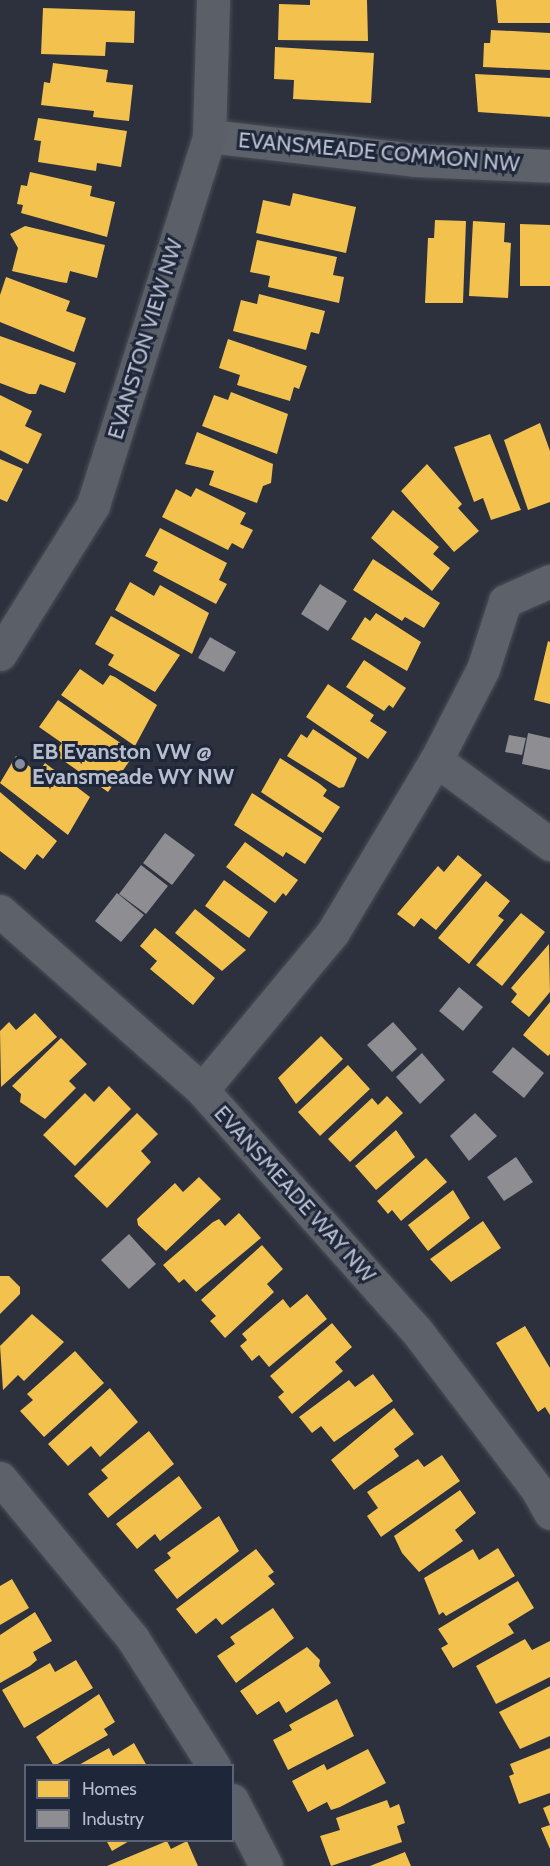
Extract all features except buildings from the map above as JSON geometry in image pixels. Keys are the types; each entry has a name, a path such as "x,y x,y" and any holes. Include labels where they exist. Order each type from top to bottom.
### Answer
{"street":[{"name":"EVANSTON VIEW NW","path":"0,654 93,505 209,136 213,0"},
{"name":"EVANSMEADE COMMON NW","path":"209,136 415,160 550,166"},
{"path":"202,1090 333,932 436,760 483,669 505,601 550,581"},
{"path":"436,760 550,844"},
{"name":"EVANSMEADE WAY NW","path":"0,911 202,1090 416,1330 546,1497"},
{"path":"0,1478 133,1639 213,1764"},
{"path":"234,1804 266,1866"}],"place":[{"name":"EB Evanston VW @ Evansmeade WY NW","path":"20,764"}]}
